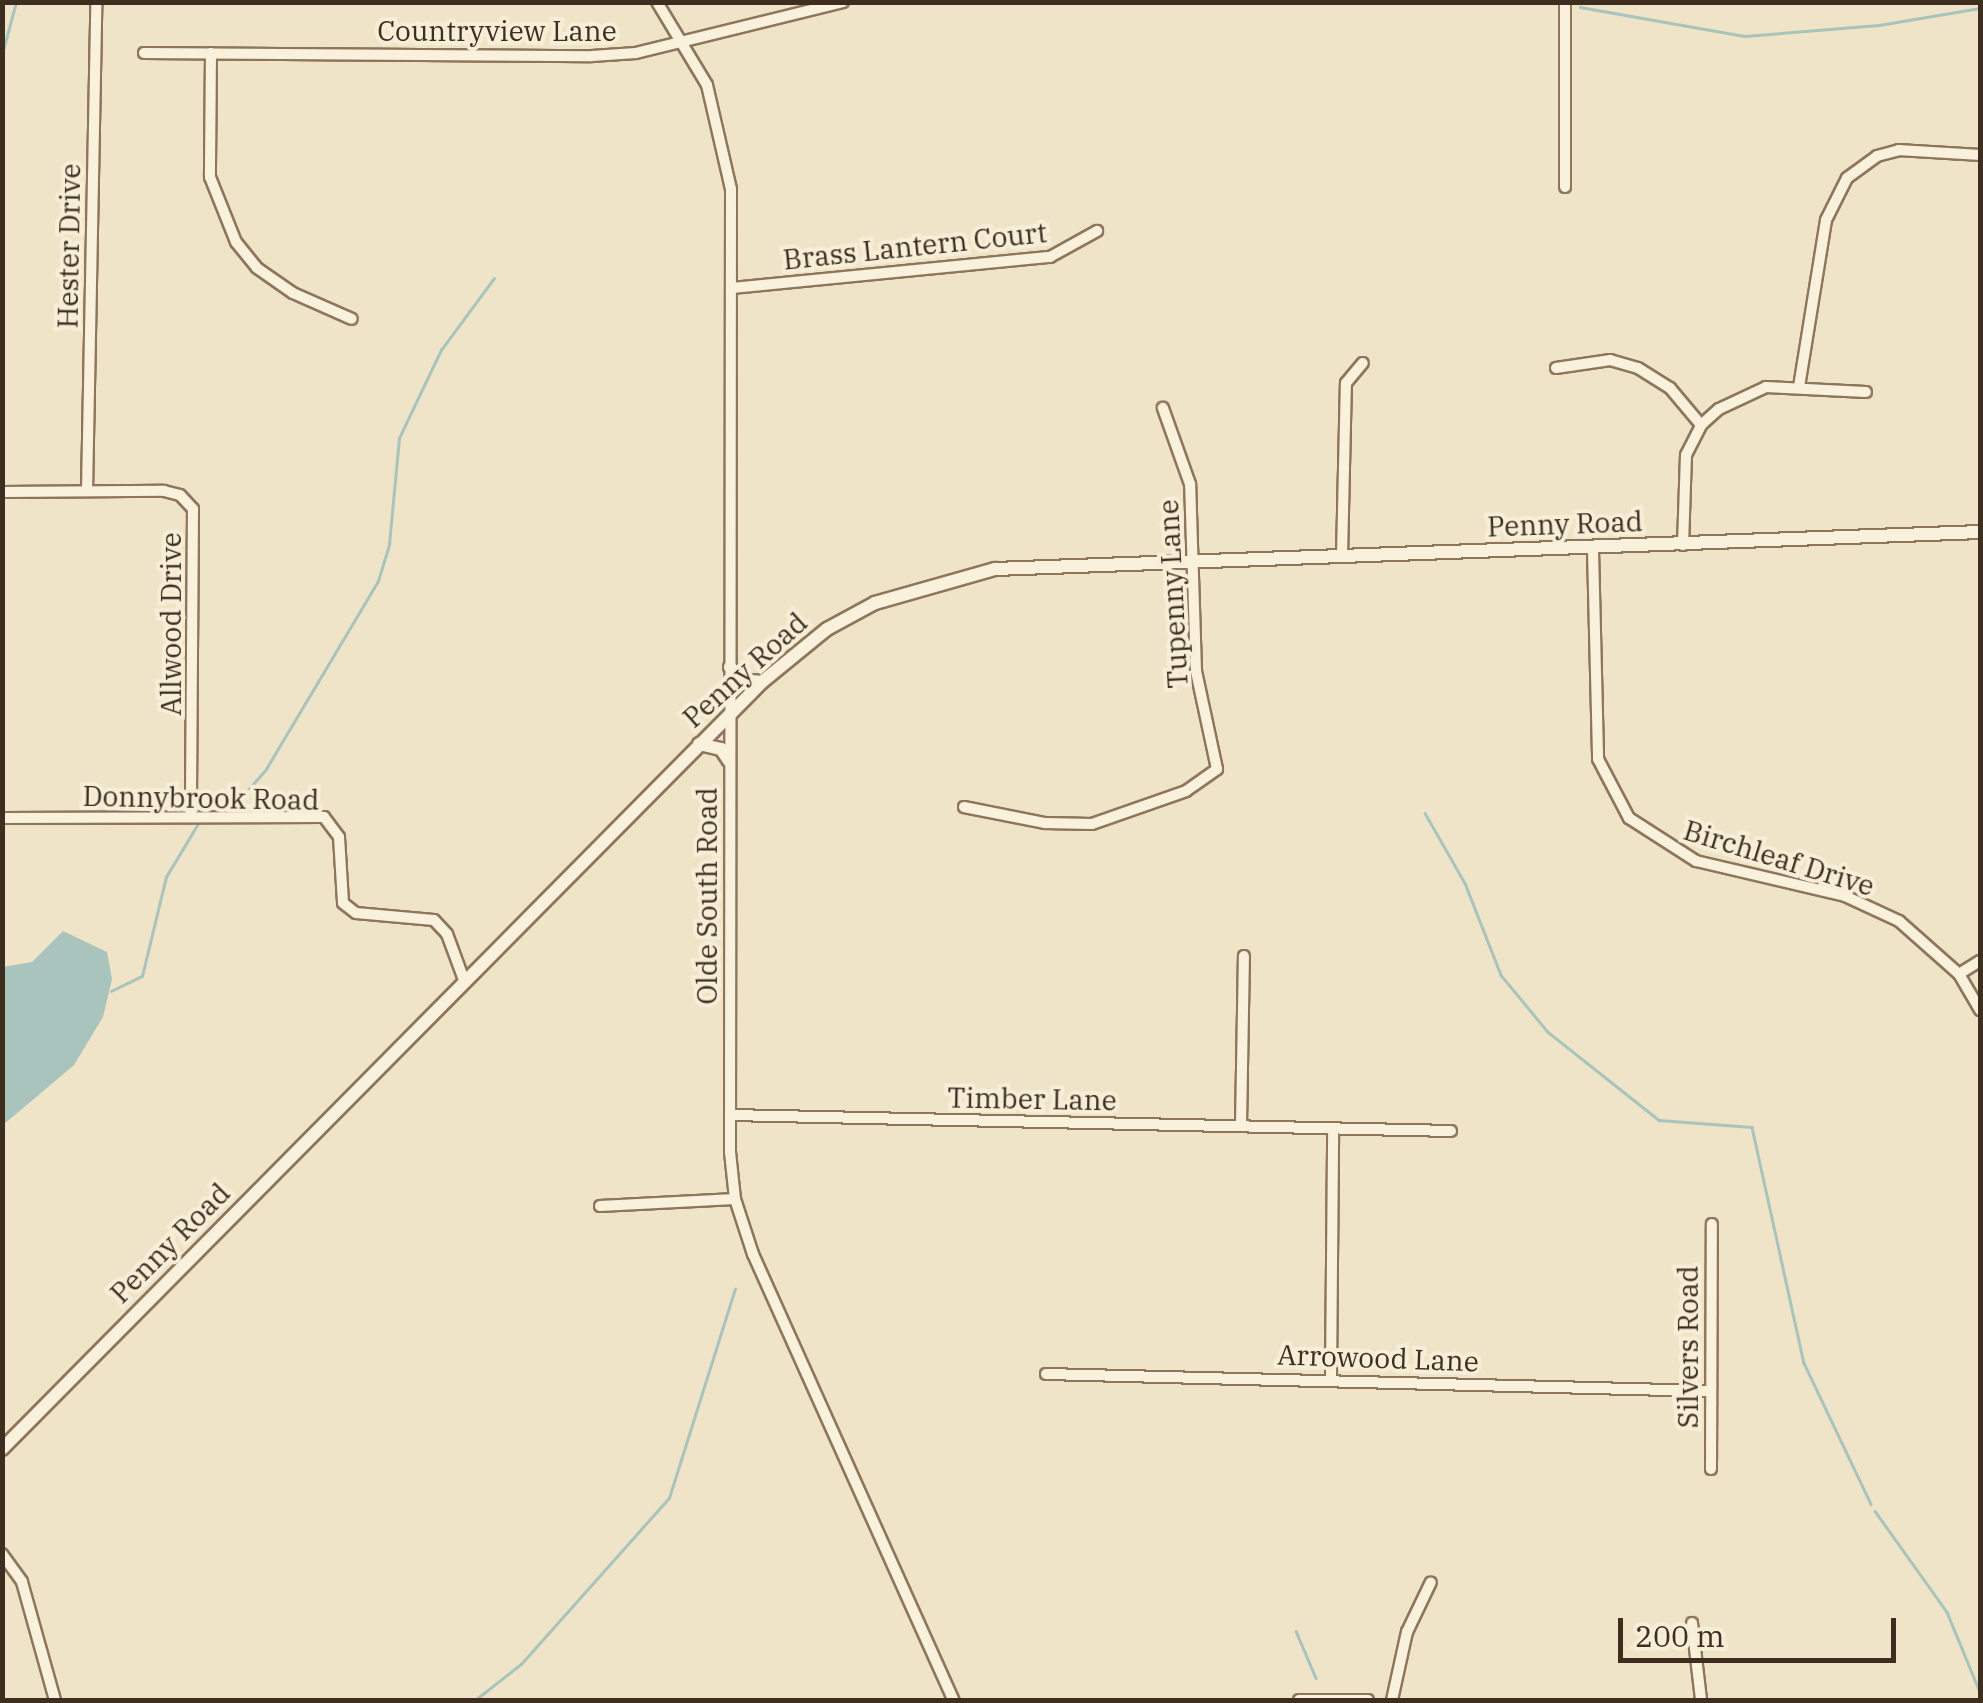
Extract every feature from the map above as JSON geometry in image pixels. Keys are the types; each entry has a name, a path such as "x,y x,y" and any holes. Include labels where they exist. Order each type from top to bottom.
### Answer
{"street":[{"name":"Hester Drive","path":"87,490 96,2"},
{"name":"Olde South Road","path":"657,2 686,40 726,151 732,288 730,1115 735,1200 753,1254 954,1700"},
{"name":"Countryview Lane","path":"144,53 592,56 686,40 844,2"},
{"path":"1565,2 1565,187"},
{"path":"211,53 210,176 236,242 257,268 292,293 352,319"},
{"path":"1799,387 1826,220 1847,178 1877,156 1899,150 1980,154"},
{"name":"Brass Lantern Court","path":"732,288 1050,257 1097,231"},
{"path":"1556,368 1610,360 1638,368 1670,388 1701,424"},
{"path":"1342,556 1346,383 1363,363"},
{"path":"1683,545 1681,479 1701,424 1742,395 1799,387 1866,392"},
{"name":"Tupenny Lane","path":"964,807 1046,823 1092,824 1210,778 1216,761 1199,696 1188,469 1163,408"},
{"name":"Allwood Drive","path":"2,492 164,492 180,495 193,508 191,816"},
{"name":"Penny Road","path":"2,1449 699,744 762,682 827,629 938,580 995,569 1593,550 1980,532"},
{"name":"Birchleaf Drive","path":"1593,550 1598,759 1629,818 1661,845 1696,861 1872,908 1899,921 1960,974 1980,1010"},
{"path":"730,667 740,680 762,682"},
{"path":"699,744 721,750 729,761"},
{"name":"Donnybrook Road","path":"2,818 324,817 338,837 343,903 356,912 434,920 447,934 464,980"},
{"path":"1241,1125 1244,956"},
{"path":"1960,974 1980,960"},
{"name":"Timber Lane","path":"730,1115 1451,1132"},
{"path":"1331,1378 1333,1128"},
{"path":"600,1206 735,1200"},
{"name":"Silvers Road","path":"1712,1224 1708,1391 1712,1469"},
{"name":"Arrowood Lane","path":"1046,1374 1331,1378 1708,1391"},
{"path":"2,1554 22,1582 54,1700"},
{"path":"1392,1700 1407,1632 1431,1582"},
{"path":"1692,1624 1701,1700"},
{"path":"1299,1700 1368,1700"}],"water":[{"path":"63,931 107,952 112,979 103,1017 74,1065 3,1125 3,967 32,962"}],"waterway":[{"path":"2,54 16,2"},
{"path":"1580,7 1745,36 1879,25 1980,8"},
{"path":"209,814 247,791 266,769 378,581 389,544 399,438 441,350 494,278"},
{"path":"1425,813 1465,883 1501,975 1548,1032 1659,1120 1752,1127 1804,1363 1871,1504"},
{"path":"111,991 142,976 166,877 199,822"},
{"path":"475,1700 521,1664 669,1498 735,1289"},
{"path":"1875,1511 1947,1612 1980,1692"},
{"path":"1296,1631 1316,1678"}]}
